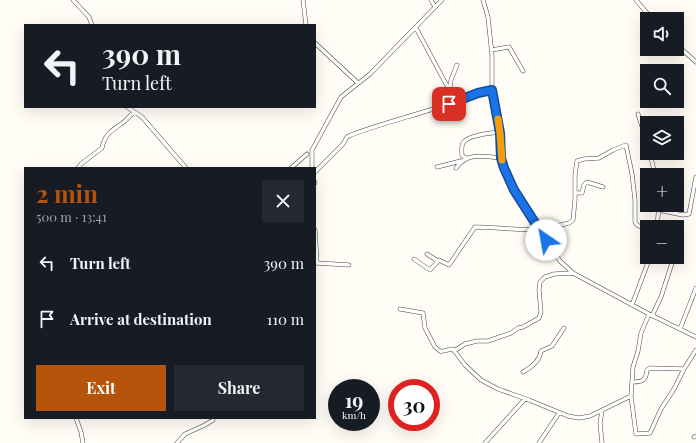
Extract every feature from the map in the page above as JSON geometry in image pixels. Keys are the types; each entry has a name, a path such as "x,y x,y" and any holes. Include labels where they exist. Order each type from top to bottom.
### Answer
{"street":[{"path":"72,0 89,17 92,24"},
{"path":"303,0 306,24"},
{"path":"431,0 435,7"},
{"path":"312,167 312,150 341,97 370,74 442,0"},
{"path":"483,0 488,17 492,90 500,132 501,158 514,190 560,260 573,273 650,315 696,337"},
{"path":"636,0 646,12"},
{"path":"416,28 446,84 450,88 451,80 457,65"},
{"path":"316,44 358,83"},
{"path":"491,50 509,47 523,71"},
{"path":"684,51 696,62"},
{"path":"316,171 348,137 352,135 420,112 449,104 478,93 492,90"},
{"path":"128,108 142,117 185,167"},
{"path":"79,167 102,148 103,139 134,112"},
{"path":"638,114 640,120"},
{"path":"467,158 462,156 462,145 468,138 500,132"},
{"path":"427,254 438,261 449,265 476,227 493,227 525,231 572,222 575,208 575,175 577,161 599,158 626,145 632,174 635,200 635,222 640,226"},
{"path":"292,167 307,154"},
{"path":"437,167 480,155 501,158"},
{"path":"456,168 461,161"},
{"path":"668,212 683,215 689,214 696,177"},
{"path":"576,193 582,193 584,184 587,182 604,186"},
{"path":"414,259 430,270 438,261"},
{"path":"316,263 349,265"},
{"path":"632,305 647,264"},
{"path":"672,264 661,297 641,333 638,351 633,367 631,396 636,434 650,433 661,409 674,390 684,369 696,350"},
{"path":"400,309 423,313 425,328 436,347 440,351 444,352 449,349 454,350 465,344 511,334 518,328 523,327 539,318 541,312 539,290 540,282 545,277 554,274 573,273"},
{"path":"680,329 696,288"},
{"path":"523,372 529,369 538,360 541,351 552,346 564,328"},
{"path":"454,350 465,365 481,380 498,389 525,398 568,416 580,418 590,416 631,396"},
{"path":"632,382 639,382 645,379 647,370 650,368 684,369"},
{"path":"485,443 525,398"},
{"path":"602,411 600,423 602,443"},
{"path":"539,443 559,413"},
{"path":"76,419 82,432 83,443"},
{"path":"177,443 185,434 210,423 213,419"}],"slow traffic":[{"path":"498,119 502,160"}],"route":[{"path":"449,104 478,93 492,90 500,133 501,158 504,168 514,190 546,240"}]}
